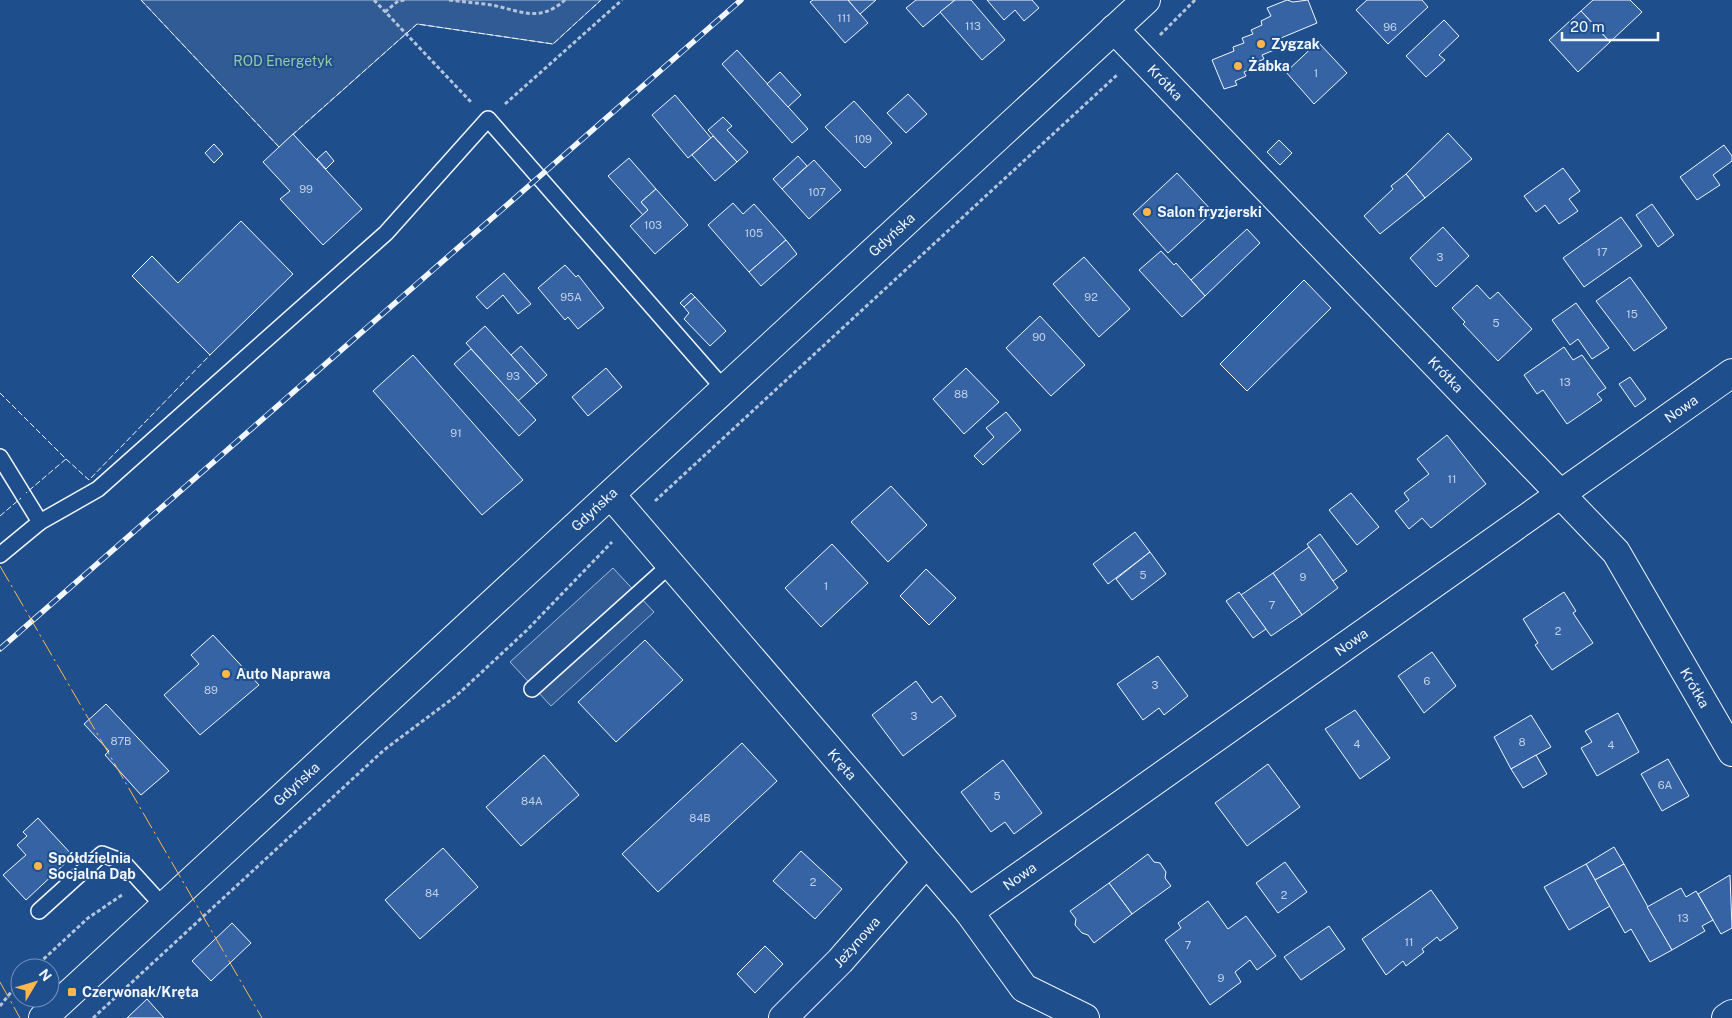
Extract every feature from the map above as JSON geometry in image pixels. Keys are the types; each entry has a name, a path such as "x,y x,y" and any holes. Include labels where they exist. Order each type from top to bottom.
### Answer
{"street":[{"name":"Gdyńska","path":"43,1018 611,496 1146,0"},
{"name":"Krótka","path":"1114,29 1616,552 1732,752"},
{"name":"Nowa","path":"969,912 1732,373"},
{"name":"Kręta","path":"611,496 969,912 1024,988 1085,1018"},
{"name":"Jeżynowa","path":"783,1018 840,961 926,863"},
{"path":"1726,1018 1732,1014"}],"lane":[{"path":"0,555 40,522 98,489 386,233 488,119 725,390"},
{"path":"0,457 40,522"},
{"path":"532,689 670,565"},
{"path":"39,912 102,854 123,862 164,907"}],"path":[{"path":"374,0 488,119 622,0"},
{"path":"385,12 398,1 405,0"},
{"path":"449,0 492,6 527,15 556,8 565,0"},
{"path":"0,1006 10,993"}],"shaded area":[{"name":"ROD Energetyk","path":"141,0 601,0 553,44 417,24 279,147"},
{"path":"613,568 654,612 551,706 510,662"}],"building":[{"path":"813,0 848,0 868,23 845,43 810,2"},
{"path":"848,0 876,0 860,14"},
{"path":"916,0 955,0 923,27 906,8"},
{"path":"955,0 971,0 1005,40 982,60 940,12"},
{"path":"987,0 1032,0 1039,8 1024,21 1015,10 1004,20"},
{"name":"Zygzak","path":"1287,0 1293,2 1308,0 1317,23 1281,38 1284,46 1262,55 1264,59 1253,64 1254,67 1244,72 1246,76 1235,81 1237,85 1224,89 1212,60 1234,51 1233,47 1244,43 1242,38 1253,34 1251,30 1262,25 1261,21 1271,16 1267,8"},
{"path":"1367,0 1422,0 1428,7 1388,44 1356,10"},
{"path":"1593,0 1630,0 1642,12 1610,42 1581,11"},
{"path":"1581,11 1610,42 1578,72 1549,40"},
{"path":"1444,20 1459,36 1439,55 1445,60 1426,77 1406,56"},
{"path":"1318,42 1347,73 1314,104 1286,72"},
{"path":"737,50 808,129 792,143 722,64"},
{"path":"780,72 801,95 788,107 767,84"},
{"path":"908,94 927,114 906,133 887,113"},
{"path":"675,95 711,138 688,158 652,115"},
{"path":"854,101 892,143 865,168 825,127"},
{"path":"723,117 732,126 727,130 748,152 737,162 708,130"},
{"path":"1448,133 1472,159 1425,198 1406,174"},
{"path":"293,134 362,209 323,245 280,199 290,191 263,162"},
{"path":"713,136 737,162 715,181 692,155"},
{"path":"1279,140 1292,153 1280,165 1267,152"},
{"path":"214,144 223,154 214,163 205,153"},
{"path":"1724,145 1732,156 1732,161 1713,175 1720,185 1697,200 1680,177"},
{"path":"326,151 334,161 326,169 317,159"},
{"path":"798,156 807,166 782,189 773,179"},
{"path":"629,158 656,189 641,202 648,210 643,215 608,176"},
{"path":"814,160 841,190 809,219 782,189"},
{"path":"1563,168 1580,191 1569,199 1578,211 1559,224 1545,205 1536,212 1524,196"},
{"path":"1177,173 1213,212 1168,253 1133,214"},
{"path":"1406,174 1425,198 1380,234 1364,216 1393,189 1391,186"},
{"path":"656,189 688,225 655,254 630,226 648,210 641,202"},
{"path":"733,203 743,214 754,204 786,240 749,272 708,225"},
{"path":"1652,204 1674,235 1658,247 1636,215"},
{"path":"1621,217 1642,246 1584,287 1563,258"},
{"path":"241,221 293,274 210,355 132,276 152,256 178,283"},
{"path":"1443,227 1469,256 1436,287 1410,258"},
{"path":"1247,229 1260,243 1205,296 1191,280"},
{"path":"786,240 797,254 761,286 749,272"},
{"path":"1161,251 1174,265 1176,263 1205,296 1182,317 1139,270"},
{"path":"1084,257 1130,309 1099,337 1053,284"},
{"path":"565,265 576,277 578,275 604,308 578,329 568,317 565,320 538,288"},
{"path":"504,273 531,304 518,314 503,295 487,309 476,297"},
{"path":"1630,277 1667,328 1634,351 1596,301"},
{"path":"1304,280 1331,308 1247,391 1220,364"},
{"path":"1477,285 1490,299 1498,292 1532,329 1498,361 1463,324 1465,322 1452,308"},
{"path":"691,293 695,297 684,307 680,303"},
{"path":"695,297 726,331 710,346 684,319 689,313 684,307"},
{"path":"1576,303 1609,348 1592,359 1578,339 1570,345 1552,320"},
{"path":"1040,316 1085,365 1051,396 1006,348"},
{"path":"485,326 537,384 518,401 466,343"},
{"path":"521,346 547,375 537,384 511,355"},
{"path":"1564,347 1573,360 1582,355 1606,388 1597,394 1602,400 1567,424 1543,390 1537,394 1524,375"},
{"path":"471,349 536,420 519,436 454,364"},
{"path":"413,355 523,480 482,515 373,391"},
{"path":"606,368 622,387 588,416 572,397"},
{"path":"966,368 999,402 964,434 933,399"},
{"path":"1630,377 1646,399 1635,407 1619,384"},
{"path":"1006,412 1021,430 983,465 974,456 994,437 986,428"},
{"path":"1447,435 1486,484 1431,528 1422,518 1409,529 1395,511 1409,500 1404,493 1429,474 1417,459"},
{"path":"891,486 927,525 888,562 851,522"},
{"path":"1351,493 1379,527 1357,545 1329,510"},
{"path":"1135,532 1150,552 1108,584 1093,564"},
{"path":"1320,534 1347,571 1333,581 1307,544"},
{"path":"832,544 868,583 821,627 785,588"},
{"path":"1309,547 1338,588 1302,615 1273,573"},
{"path":"1150,552 1166,574 1132,600 1116,579"},
{"path":"926,569 956,598 929,625 900,596"},
{"path":"1273,573 1302,615 1271,636 1241,595"},
{"path":"1239,592 1266,629 1253,638 1226,601"},
{"path":"1564,592 1576,611 1573,613 1593,643 1552,670 1535,645 1538,643 1523,619"},
{"path":"213,635 259,685 200,735 164,695 199,664 191,655"},
{"path":"645,640 683,680 616,742 578,702"},
{"path":"1432,652 1456,686 1424,713 1398,676"},
{"path":"1158,656 1188,696 1164,715 1159,708 1143,720 1117,684"},
{"path":"916,681 932,703 941,696 956,716 903,756 872,715"},
{"path":"106,704 169,771 141,795 105,755 109,751 84,724"},
{"path":"1355,710 1390,758 1360,779 1325,729"},
{"path":"1618,713 1639,752 1597,776 1581,748 1592,742 1585,731"},
{"path":"1531,715 1551,747 1511,769 1494,737"},
{"path":"742,743 777,781 658,892 622,854"},
{"path":"544,755 579,795 521,846 486,807"},
{"path":"1536,755 1547,774 1523,788 1511,769"},
{"path":"1668,759 1689,796 1662,811 1641,774"},
{"path":"1003,760 1042,813 1014,834 1005,822 991,832 961,792"},
{"path":"1268,764 1300,807 1247,846 1215,803"},
{"name":"Spółdzielnia Socjalna Dąb","path":"38,818 73,856 26,900 3,875 26,855 17,845 27,836 23,832"},
{"path":"1614,847 1624,864 1595,880 1586,864"},
{"path":"443,848 478,887 420,939 385,900"},
{"path":"801,851 842,889 815,919 773,881"},
{"path":"1148,854 1154,862 1160,863 1166,872 1165,878 1171,886 1132,914 1109,883"},
{"path":"1285,862 1307,892 1278,913 1256,883"},
{"path":"1586,864 1610,906 1569,930 1544,887"},
{"path":"1624,864 1672,950 1650,962 1631,929 1625,933 1595,880"},
{"path":"1730,875 1732,928 1721,934 1698,894"},
{"path":"1109,883 1132,914 1094,943 1088,935 1082,933 1075,925 1076,919 1070,911"},
{"path":"1681,888 1686,897 1696,891 1713,920 1702,926 1705,931 1672,950 1647,907"},
{"path":"1431,890 1458,928 1440,941 1437,937 1422,949 1424,952 1406,966 1403,961 1386,975 1362,939"},
{"path":"1208,901 1228,929 1246,916 1276,956 1257,970 1250,960 1235,972 1241,982 1210,1005 1165,940 1181,928 1178,923"},
{"path":"232,923 251,943 211,981 192,961"},
{"path":"1329,926 1345,949 1301,980 1284,957"},
{"path":"765,946 783,964 755,993 737,974"},
{"path":"147,999 164,1018 127,1018"}],"railway":[{"path":"0,649 741,0"}],"fence":[{"path":"141,0 279,147 281,145"},
{"path":"292,135 417,24 553,44 601,0"},
{"path":"66,459 89,480 210,355"},
{"path":"0,393 66,459 26,493"},
{"path":"0,516 21,498"}],"power":[{"path":"0,566 262,1018"},
{"path":"0,982 20,1018"}],"place":[{"name":"Zygzak","path":"1261,44"},
{"name":"Żabka","path":"1238,66"},
{"name":"Salon fryzjerski","path":"1147,212"},
{"name":"Auto Naprawa","path":"226,674"},
{"name":"Spółdzielnia Socjalna Dąb","path":"38,866"},
{"name":"Czerwonak/Kręta","path":"72,992"}]}
